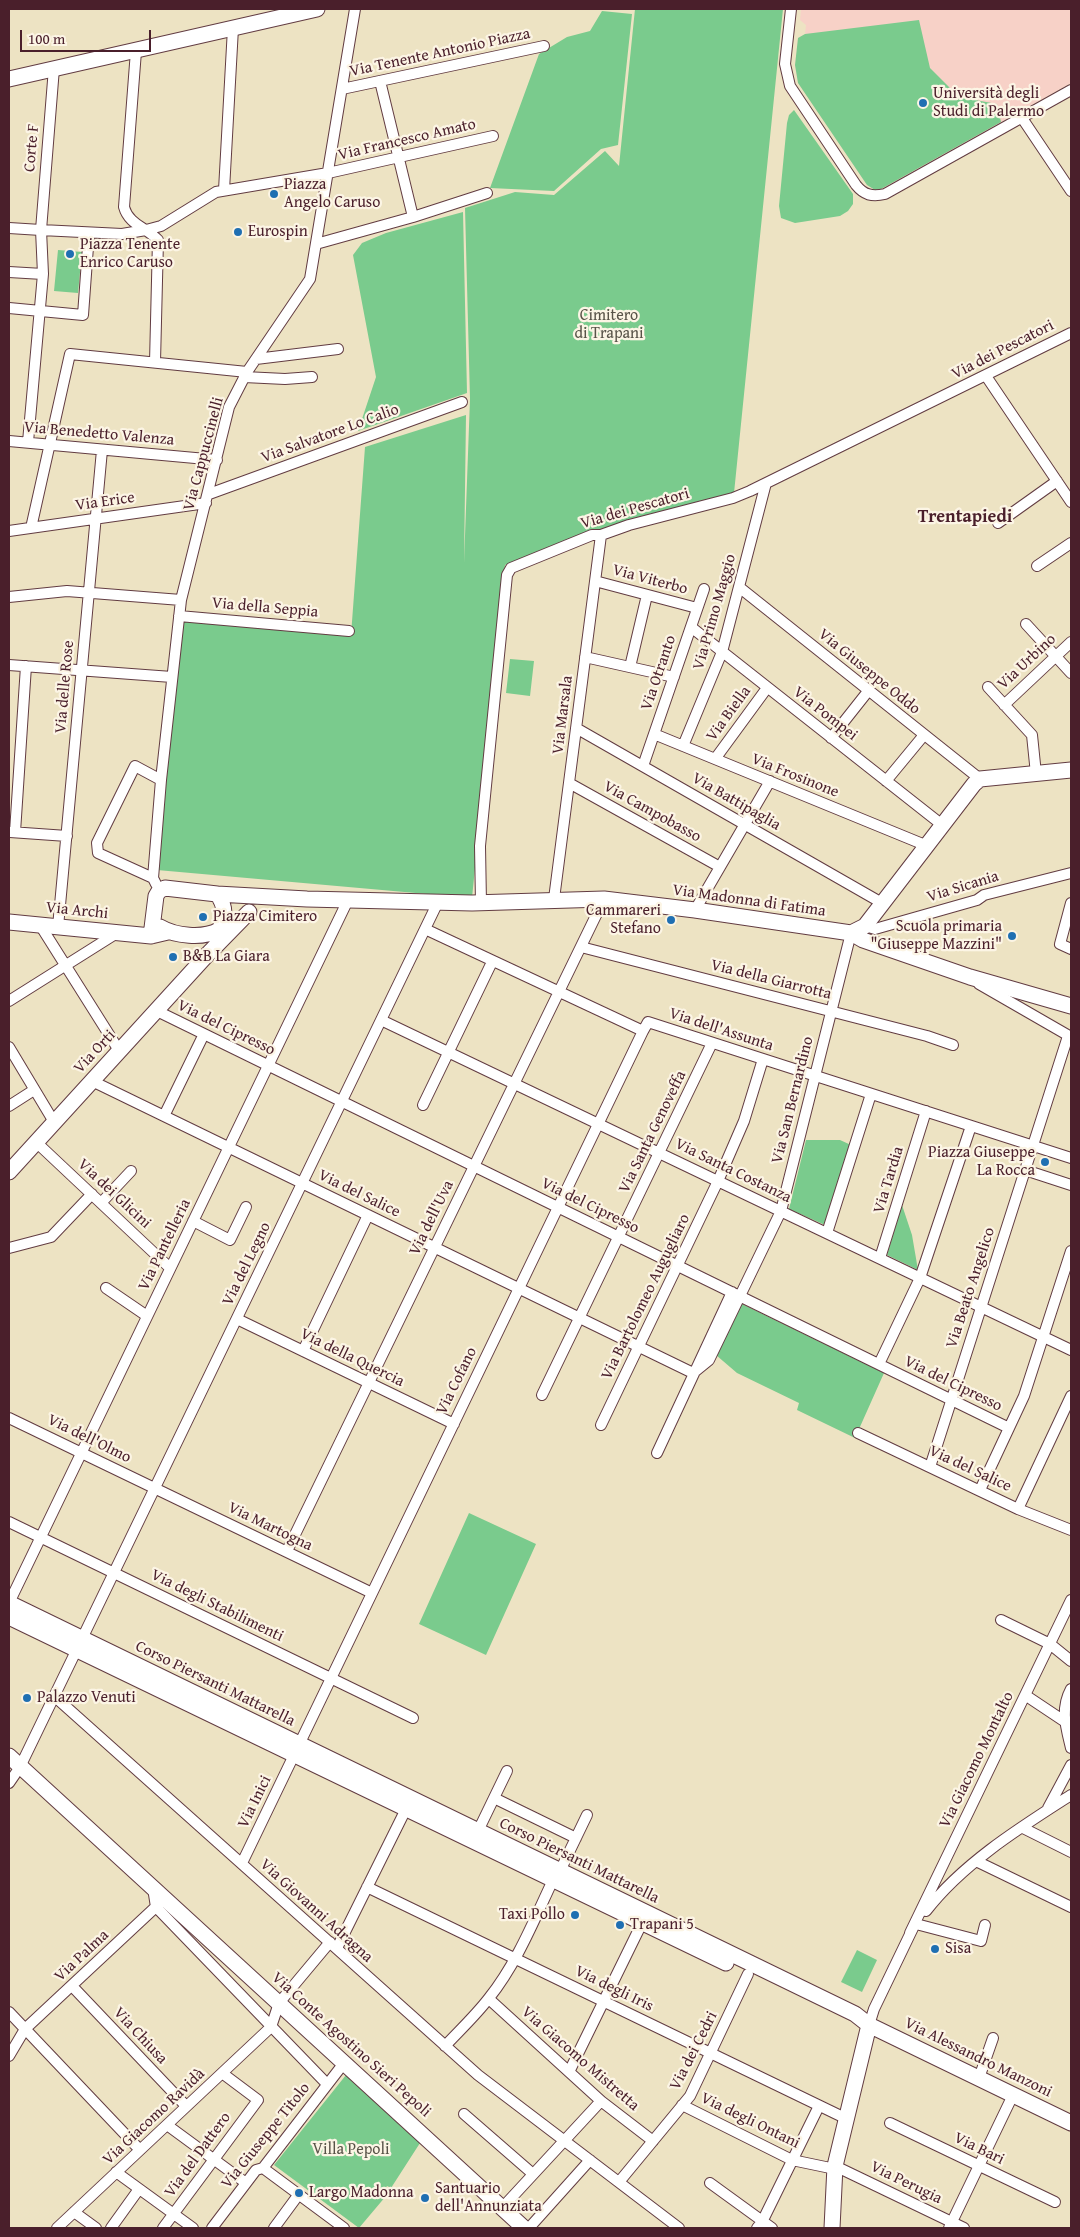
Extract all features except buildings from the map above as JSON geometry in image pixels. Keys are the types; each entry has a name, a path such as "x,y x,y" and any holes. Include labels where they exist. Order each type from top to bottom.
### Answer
{"main road":[{"path":"9,79 317,9"},
{"path":"851,933 865,926 941,824 980,779 1071,770"},
{"path":"154,879 165,888 218,894 308,899"},
{"path":"146,935 152,917 154,879"},
{"path":"206,956 220,928 225,910 223,901 218,894"},
{"name":"Via Madonna di Fatima","path":"308,899 481,903 554,899 604,899 695,910 851,933 863,940 970,978 1071,1006"},
{"name":"Via Archi","path":"9,922 146,935 168,932 204,936 249,912 269,905 308,899"},
{"path":"206,956 249,912"},
{"path":"152,917 160,927 168,932"},
{"name":"Via Orti","path":"9,1172 206,956"},
{"name":"Corso Piersanti Mattarella","path":"9,1603 79,1644"},
{"name":"Corso Piersanti Mattarella","path":"9,1617 79,1644 297,1749 478,1831 642,1923 718,1953 748,1974 853,2024 869,2025"},
{"name":"Corso Piersanti Mattarella","path":"297,1749 406,1809 557,1875 718,1953 855,2014 869,2025"},
{"name":"Via Conte Agostino Sieri Pepoli","path":"9,1756 153,1888 160,1903 212,1942 524,2228"},
{"path":"832,2228 835,2168 869,2025"},
{"name":"Via Alessandro Manzoni","path":"869,2025 1071,2123"}],"street":[{"name":"Via Cappuccinelli","path":"154,879 161,780 181,600 208,498 228,407 246,375 310,280 355,9"},
{"path":"791,9 785,64 790,86 862,191 876,196 885,194 1071,90"},
{"path":"9,228 94,234 122,234 146,230 162,226 216,192 224,190 233,28"},
{"name":"Via Tenente Antonio Piazza","path":"342,89 544,46"},
{"path":"136,51 124,207 126,216 133,223 146,230 158,240 156,362"},
{"name":"Corte F","path":"28,442 43,274 41,230 54,68"},
{"path":"380,81 413,217"},
{"path":"1022,118 1071,191"},
{"name":"Via Francesco Amato","path":"224,190 328,173 493,136"},
{"path":"316,244 413,217 487,193"},
{"path":"9,308 83,315 94,234"},
{"path":"9,272 43,274"},
{"name":"Via dei Pescatori","path":"481,903 480,846 507,575 516,564 592,535 601,535 629,525 733,498 766,484 1071,333"},
{"path":"256,360 338,349"},
{"path":"31,528 70,354 156,362 285,379 312,377"},
{"path":"986,376 1071,502"},
{"name":"Via Salvatore Lo Calio","path":"208,498 462,402"},
{"name":"Via Benedetto Valenza","path":"9,441 217,460"},
{"name":"Via delle Rose","path":"58,927 102,450"},
{"path":"998,523 1057,481"},
{"name":"Via Primo Maggio","path":"683,746 722,652 766,484"},
{"name":"Via Erice","path":"9,531 96,519 208,498"},
{"name":"Via Marsala","path":"554,899 601,535"},
{"path":"1037,566 1071,543"},
{"name":"Via Viterbo","path":"595,581 697,608"},
{"name":"Via Giuseppe Oddo","path":"739,588 980,779"},
{"name":"Via Otranto","path":"643,766 704,589"},
{"path":"9,597 67,591 181,600"},
{"path":"630,667 647,595"},
{"name":"Via della Seppia","path":"179,616 349,630"},
{"path":"1026,624 1071,673"},
{"name":"Via Pompei","path":"691,627 941,824"},
{"name":"Via Urbino","path":"1004,705 1071,642"},
{"path":"585,657 674,677"},
{"path":"9,665 172,677"},
{"path":"26,666 12,832 67,836"},
{"path":"988,687 1032,735 1036,774"},
{"name":"Via Biella","path":"715,759 767,688"},
{"path":"831,738 869,690"},
{"name":"Via Battipaglia","path":"576,728 882,903"},
{"name":"Via Frosinone","path":"654,734 925,845"},
{"path":"886,781 924,735"},
{"path":"154,879 98,853 96,843 135,766 161,780"},
{"path":"695,910 770,781"},
{"name":"Via Campobasso","path":"569,783 720,867"},
{"name":"Via Sicania","path":"865,926 874,929 977,900 984,895 1071,873"},
{"name":"Via dell'Uva","path":"287,1551 604,899"},
{"name":"Via Pantelleria","path":"9,1603 348,900"},
{"name":"Via del Legno","path":"9,1783 20,1767 438,902"},
{"path":"1071,904 1060,944 1071,949"},
{"path":"40,925 120,1052"},
{"path":"425,929 643,1032"},
{"path":"9,1001 118,932"},
{"name":"Via San Bernardino","path":"657,1453 693,1373 709,1360 736,1294 781,1211 851,933"},
{"name":"Via della Giarrotta","path":"581,947 926,1036 953,1045"},
{"path":"424,1105 492,962"},
{"path":"970,978 1070,1037 1031,1143"},
{"name":"Via del Cipresso","path":"157,1011 1009,1428"},
{"name":"Via Santa Costanza","path":"381,1020 1071,1350"},
{"name":"Via dell'Assunta","path":"643,1032 648,1022 970,1126 1031,1143 1071,1158"},
{"name":"Via Cofano","path":"297,1749 643,1032"},
{"path":"164,1116 204,1034"},
{"name":"Via Santa Genoveffa","path":"542,1395 712,1043"},
{"path":"9,1047 54,1122"},
{"name":"Via Bartolomeo Augugliaro","path":"601,1425 718,1181 744,1120 763,1060"},
{"name":"Via del Salice","path":"92,1081 693,1373"},
{"path":"9,1106 34,1090"},
{"path":"827,1233 872,1094"},
{"name":"Via Tardia","path":"880,1258 926,1111"},
{"path":"879,1364 920,1278 970,1126"},
{"name":"Via dei Glicini","path":"36,1142 170,1268"},
{"name":"Via Beato Angelico","path":"930,1467 1024,1173 1031,1143"},
{"path":"101,1203 131,1171"},
{"path":"1024,1173 1071,1185"},
{"path":"9,1248 51,1237 92,1194"},
{"path":"193,1221 230,1240 246,1207"},
{"path":"304,1351 368,1215"},
{"path":"980,1490 1024,1396 1071,1251"},
{"path":"106,1288 147,1316"},
{"name":"Via della Quercia","path":"237,1319 454,1424"},
{"path":"1018,1509 1071,1396"},
{"name":"Via dell'Olmo","path":"9,1418 155,1488"},
{"name":"Via del Salice","path":"858,1433 1018,1509 1071,1530"},
{"name":"Via Martogna","path":"155,1488 372,1593"},
{"name":"Via degli Stabilimenti","path":"9,1522 413,1718"},
{"name":"Via Giacomo Montalto","path":"910,1933 1071,1600"},
{"path":"1001,1620 1050,1644 1071,1661"},
{"path":"1071,1689 1066,1700 1064,1721 1071,1748"},
{"name":"Via Giovanni Adragna","path":"54,1696 478,2075 680,2228"},
{"path":"1025,1696 1064,1721"},
{"name":"Via Inici","path":"242,1863 297,1749"},
{"path":"1045,1812 1071,1765"},
{"path":"478,1831 508,1771"},
{"path":"869,2025 874,2008 910,1933 939,1893 976,1861 1071,1795"},
{"path":"494,1798 576,1838"},
{"path":"271,2026 278,2003 334,1945 367,1887 406,1809"},
{"path":"445,2046 489,1999 515,1959 587,1815"},
{"path":"1023,1828 1071,1852"},
{"path":"976,1861 1071,1908"},
{"name":"Via degli Iris","path":"367,1887 847,2119"},
{"name":"Via Conte Agostino Sieri Pepoli","path":"160,1903 200,1953 327,2084"},
{"name":"Via Palma","path":"9,2056 25,2026 72,1986 160,1903"},
{"path":"569,2072 642,1923"},
{"path":"916,1924 981,1941 985,1925"},
{"path":"200,1953 212,1942"},
{"name":"Via dei Cedri","path":"619,2182 690,2096 748,1974"},
{"name":"Via Chiusa","path":"72,1986 186,2106"},
{"name":"Via Giacomo Mistretta","path":"489,1999 601,2101 653,2141"},
{"path":"9,2012 25,2026 47,2052 140,2150"},
{"name":"Via Giacomo Ravidà","path":"57,2228 271,2026"},
{"path":"979,2078 993,2038"},
{"name":"Via Giuseppe Titolo","path":"212,2228 256,2170 263,2168 344,2063"},
{"name":"Via del Dattero","path":"163,2228 258,2100 222,2073"},
{"path":"950,2225 1013,2095"},
{"path":"502,2208 601,2101"},
{"name":"Via degli Ontani","path":"682,2106 792,2160 835,2168"},
{"path":"759,2225 819,2106"},
{"path":"464,2114 533,2174"},
{"name":"Via Bari","path":"890,2123 1055,2202"},
{"path":"167,2125 246,2183"},
{"path":"529,2228 590,2160"},
{"path":"263,2168 344,2228"},
{"name":"Via Perugia","path":"835,2168 950,2225 964,2228"},
{"path":"116,2172 193,2228"},
{"path":"710,2183 759,2225 772,2228"},
{"path":"111,2228 140,2189"},
{"path":"274,2228 299,2194"},
{"path":"74,2212 96,2228"}],"shaded area":[{"name":"Università degli Studi di Palermo","path":"801,9 1071,9 1071,83 881,189 875,190 867,185 798,83 795,65 798,38 805,34 806,25 800,20"}],"green space":[{"name":"Cimitero di Trapani","path":"635,9 783,9 734,493 630,519 505,565 472,898 157,870 181,618 351,635 365,447 466,415 464,563 470,399 465,208 515,192 554,195 605,151 619,166"},
{"path":"602,11 632,14 618,145 601,149 554,191 490,188 539,54 567,37 590,31"},
{"path":"919,20 930,68 959,97 997,104 1001,122 881,189 875,190 867,185 798,83 795,65 798,38 805,34"},
{"path":"794,110 853,194 853,204 848,211 840,216 795,223 781,218 779,206 787,123 789,115"},
{"path":"463,212 467,393 358,431 376,377 353,255 362,243 386,233"},
{"path":"58,250 82,252 78,293 54,291"},
{"path":"510,659 534,661 530,696 506,693"},
{"path":"806,1140 840,1140 851,1145 825,1225 789,1209"},
{"path":"902,1205 912,1235 918,1270 887,1255"},
{"path":"742,1304 884,1373 855,1438 797,1410 799,1403 737,1373 716,1355"},
{"path":"469,1513 536,1544 486,1655 419,1624"},
{"path":"857,1950 877,1960 862,1992 841,1982"},
{"name":"Villa Pepoli","path":"346,2075 420,2143 391,2188 387,2186 382,2194 386,2196 359,2228 274,2165"}],"place":[{"name":"Università degli Studi di Palermo","path":"923,103"},
{"name":"Piazza Angelo Caruso","path":"274,194"},
{"name":"Eurospin","path":"238,232"},
{"name":"Piazza Tenente Enrico Caruso","path":"70,254"},
{"name":"Piazza Cimitero","path":"203,917"},
{"name":"Cammareri Stefano","path":"671,920"},
{"name":"Scuola primaria \"Giuseppe Mazzini\"","path":"1012,936"},
{"name":"B&B La Giara","path":"173,957"},
{"name":"Piazza Giuseppe La Rocca","path":"1045,1162"},
{"name":"Palazzo Venuti","path":"27,1698"},
{"name":"Taxi Pollo","path":"575,1915"},
{"name":"Trapani 5","path":"620,1925"},
{"name":"Sisa","path":"935,1949"},
{"name":"Largo Madonna","path":"299,2193"},
{"name":"Santuario dell'Annunziata","path":"425,2198"}],"district":[{"name":"Trentapiedi","path":"965,517"}]}
